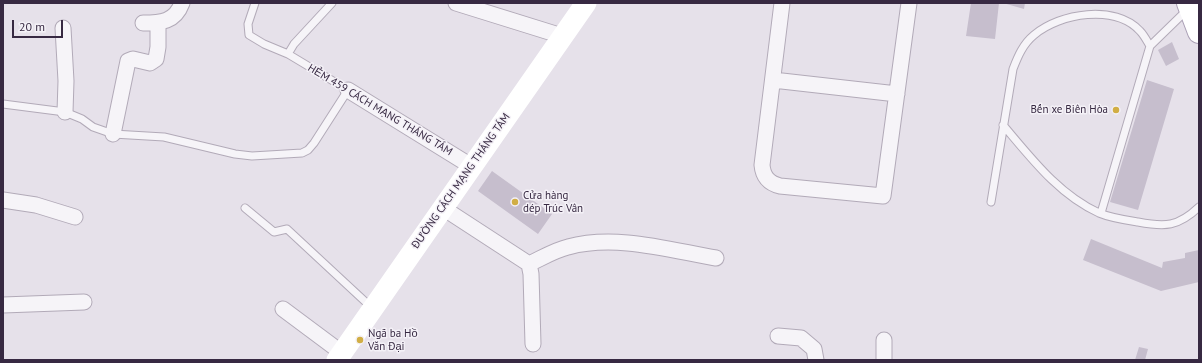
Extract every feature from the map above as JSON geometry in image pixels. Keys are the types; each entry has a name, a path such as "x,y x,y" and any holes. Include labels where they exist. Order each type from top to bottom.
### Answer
{"main road":[{"name":"ĐƯỜNG CÁCH MẠNG THÁNG TÁM","path":"340,356 586,3"},
{"path":"1189,5 1199,32"}],"street":[{"path":"143,23 158,23 173,18 182,3"},
{"path":"456,3 481,7 562,36"},
{"path":"782,3 762,165 763,172 769,182 780,186 883,196 909,3"},
{"path":"113,134 128,61 133,59 150,63 156,59 158,47 158,23"},
{"path":"63,28 66,81 65,112"},
{"path":"773,80 897,94"},
{"name":"HẺM 459 CÁCH MẠNG THÁNG TÁM","path":"348,90 471,166"},
{"path":"3,200 36,205 75,217"},
{"path":"443,208 529,264 531,274 533,344"},
{"path":"529,264 568,247 597,242 621,242 716,258"},
{"path":"3,305 84,302"},
{"path":"283,309 340,356"},
{"path":"778,336 801,338 814,349 816,360"},
{"path":"884,340 884,360"}],"lane":[{"name":"HẺM 459 CÁCH MẠNG THÁNG TÁM","path":"255,3 248,24 249,35 264,44 288,54 348,90"},
{"path":"288,54 294,44 332,3"},
{"path":"1101,213 1150,46 1189,5"},
{"path":"991,202 1010,82 1017,58 1022,48 1034,34 1052,24 1082,14 1099,14 1116,17 1139,30 1150,46"},
{"path":"3,104 65,112 82,119 93,127 113,134 164,137 213,150 252,156 302,153 308,150 348,90"},
{"path":"1003,125 1055,182 1087,206 1101,213 1139,222 1167,226 1181,221 1199,208"},
{"path":"245,208 274,232 287,229 373,308"}],"building":[{"path":"971,3 999,3 995,39 966,36"},
{"path":"1003,3 1025,3 1024,9"},
{"path":"1172,42 1179,59 1166,66 1158,50"},
{"path":"1147,80 1174,89 1138,210 1110,202"},
{"path":"492,171 552,214 538,234 478,191"},
{"path":"1091,239 1162,268 1163,262 1185,258 1185,253 1199,250 1199,282 1161,291 1083,260"},
{"path":"1139,347 1148,349 1145,360 1135,360"}],"place":[{"name":"Bến xe Biên Hòa","path":"1116,110"},
{"name":"Cửa hàng dép Trúc Vân","path":"515,202"},
{"name":"Ngã ba Hồ Văn Đại","path":"360,340"}]}
